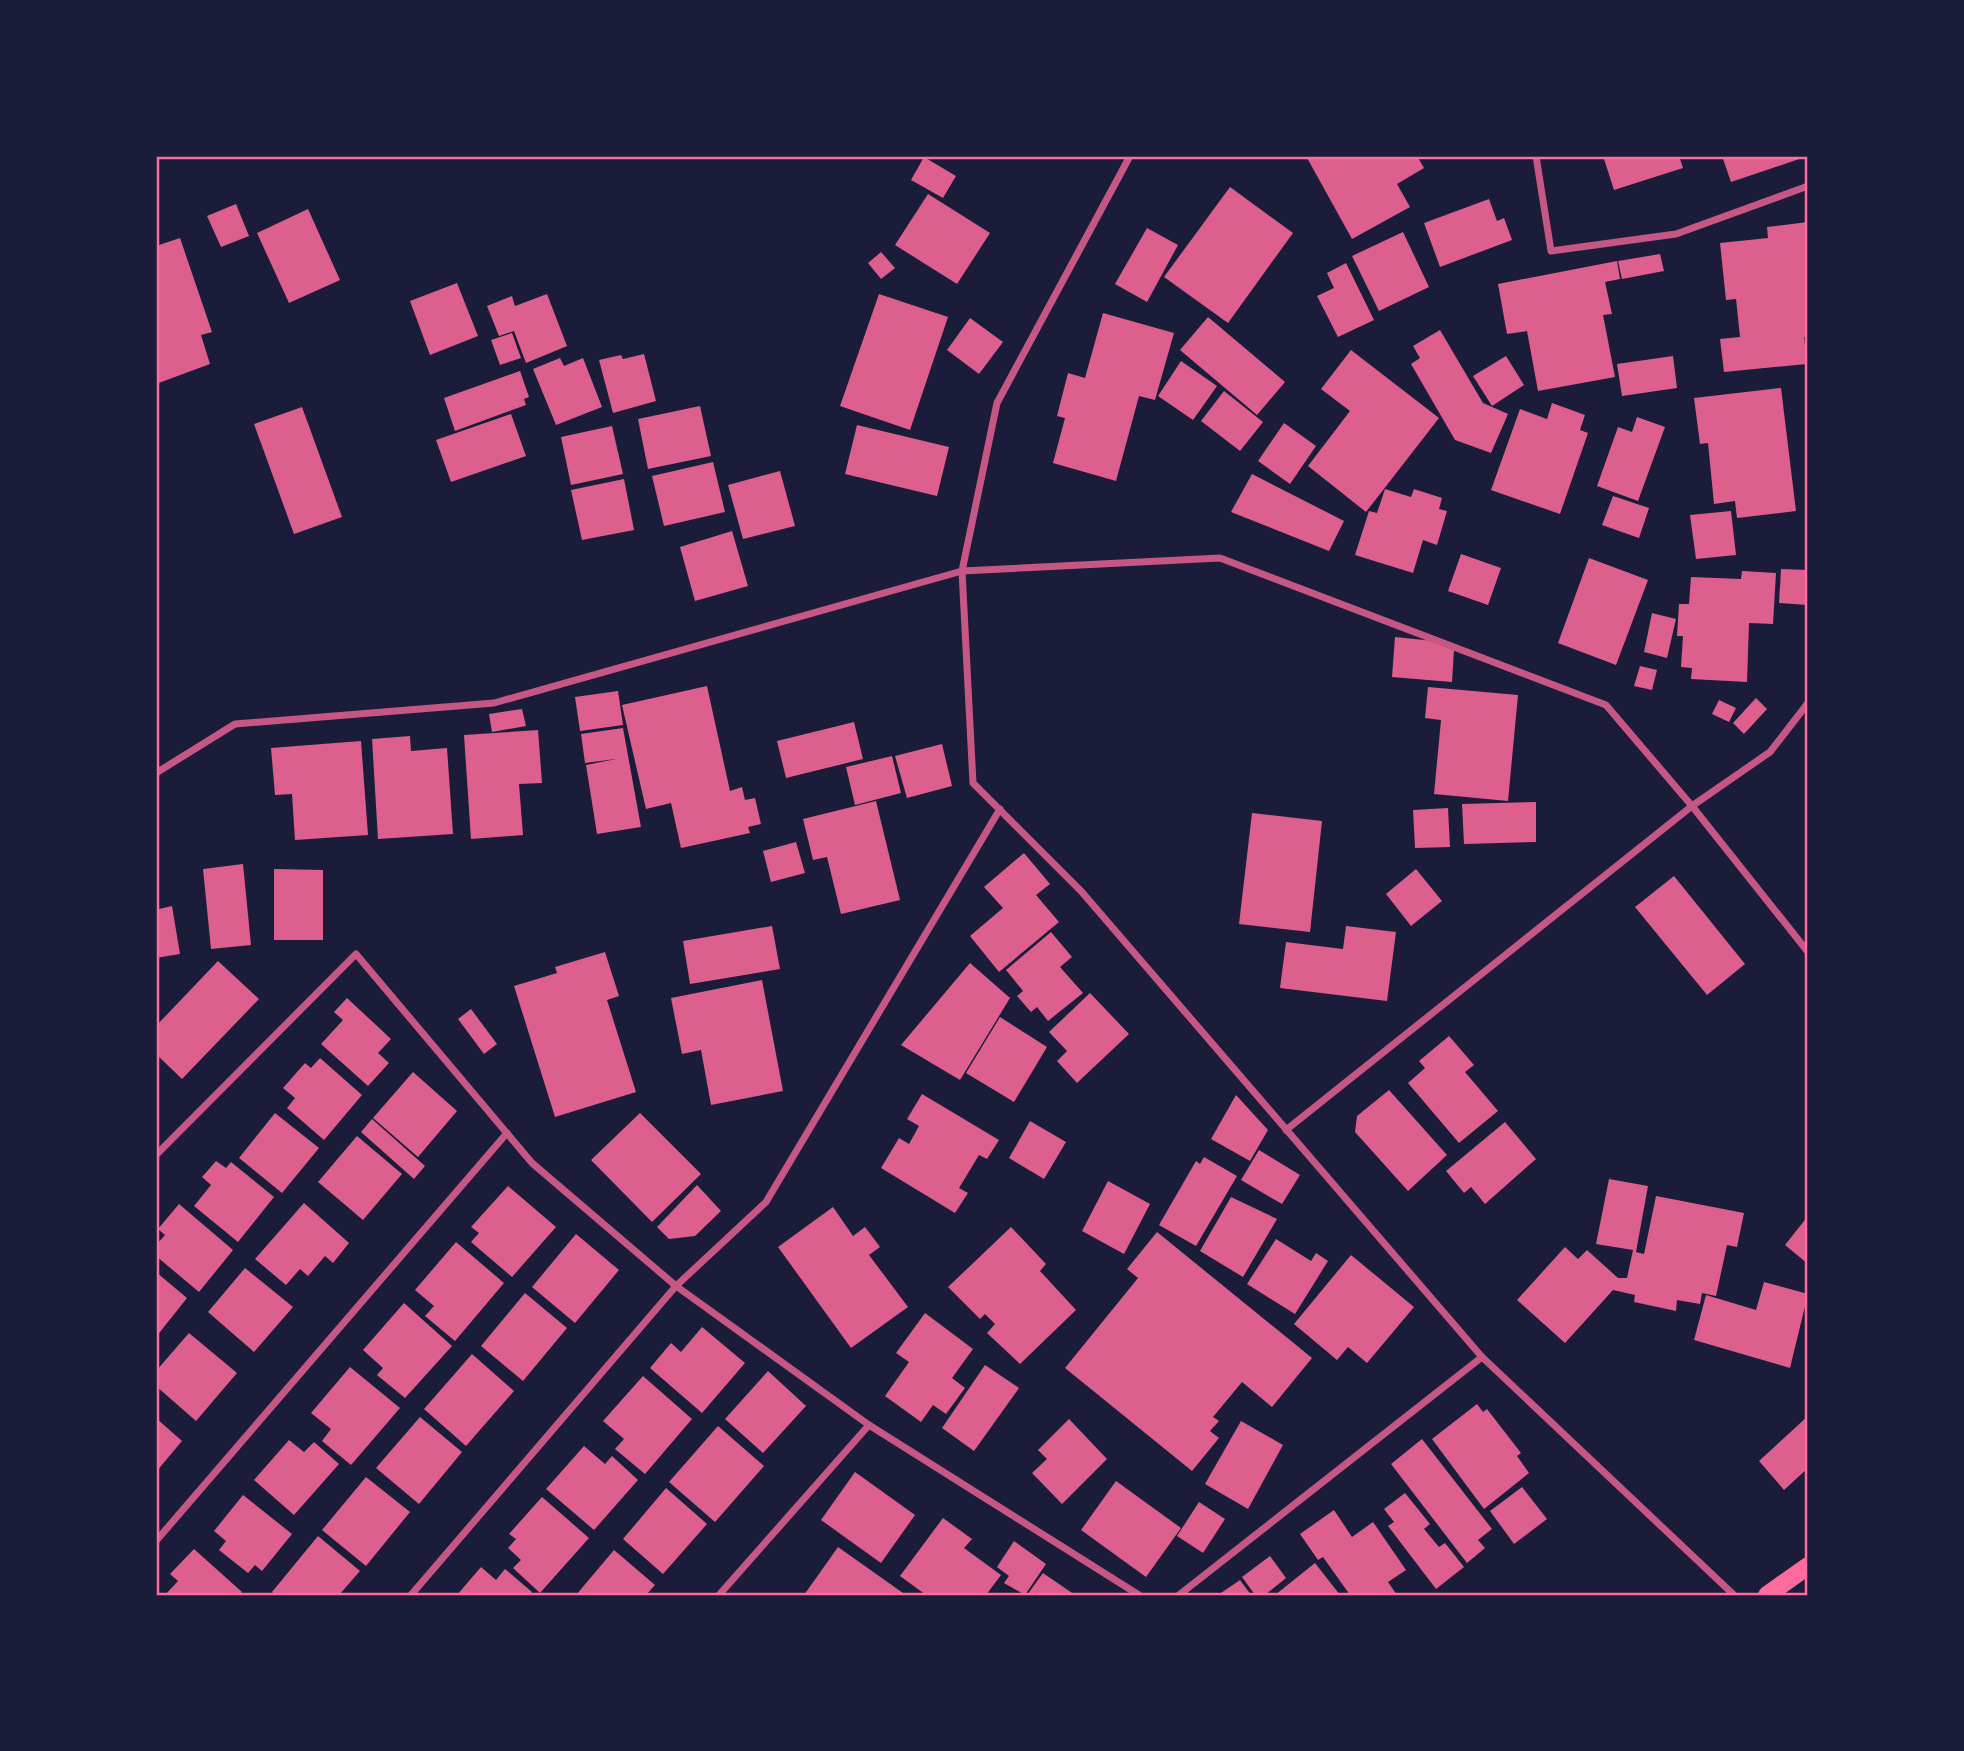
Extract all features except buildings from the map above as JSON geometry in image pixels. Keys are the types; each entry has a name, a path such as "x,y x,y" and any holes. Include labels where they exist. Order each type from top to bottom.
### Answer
{"main road":[{"path":"1767,1595 1808,1566"}],"street":[{"path":"1130,156 996,403 962,571 973,783 1081,891 1482,1357 1734,1595"},
{"path":"1536,156 1551,251 1676,234 1808,186"},
{"path":"156,773 235,724 494,703 962,571 1220,558 1606,705 1692,806 1808,952"},
{"path":"1286,1130 1692,806 1770,752 1808,703"},
{"path":"411,1595 676,1286 766,1202 1000,809"},
{"path":"156,1155 356,954 532,1163 676,1286 869,1425 1139,1595"},
{"path":"156,1541 507,1133"},
{"path":"1179,1595 1482,1357"},
{"path":"719,1595 869,1425"}]}
